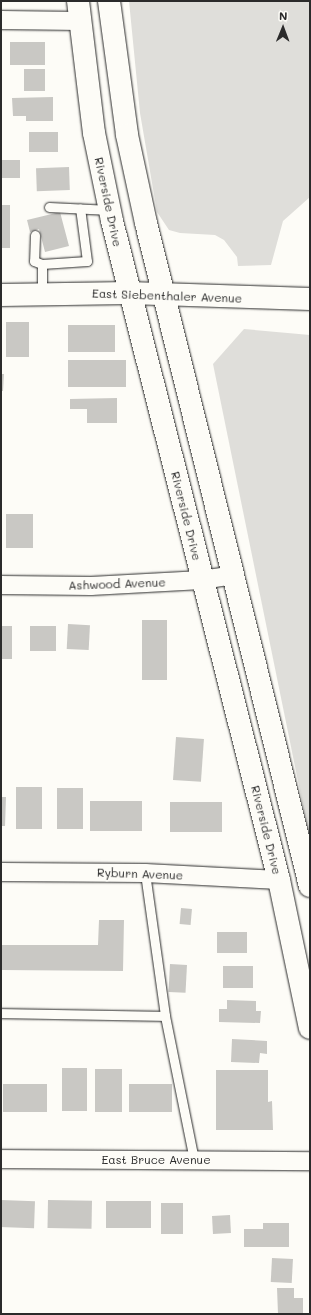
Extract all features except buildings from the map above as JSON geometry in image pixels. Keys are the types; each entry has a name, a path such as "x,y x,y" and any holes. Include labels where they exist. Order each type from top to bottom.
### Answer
{"main road":[{"path":"109,1 128,135 163,294 310,886"},
{"name":"Riverside Drive","path":"79,11 94,133 110,210 129,293 279,880 310,1028"},
{"name":"East Siebenthaler Avenue","path":"1,296 129,293 239,298 310,299"}],"street":[{"path":"1,20 79,11"},
{"name":"Ashwood Avenue","path":"1,585 90,586 202,580 232,575"},
{"name":"Ryburn Avenue","path":"1,872 145,873 279,880"},
{"name":"East Bruce Avenue","path":"1,1159 310,1161"}],"lane":[{"path":"49,207 110,210"},
{"path":"34,236 34,261 42,264 87,261 80,208"},
{"path":"42,264 42,295"},
{"path":"145,873 165,1016 194,1160"},
{"path":"1,1013 165,1016"}],"shaded area":[{"path":"129,1 310,1 310,197 283,221 271,265 238,266 237,257 224,240 215,235 180,233 169,230 157,212 140,113"},
{"path":"244,329 310,335 310,840 213,364"}]}
